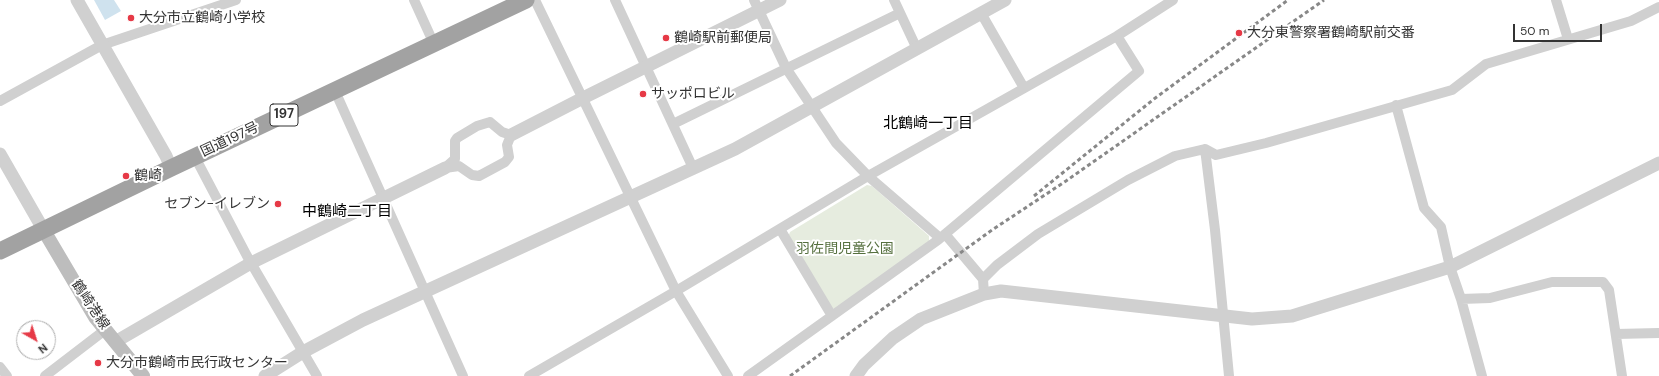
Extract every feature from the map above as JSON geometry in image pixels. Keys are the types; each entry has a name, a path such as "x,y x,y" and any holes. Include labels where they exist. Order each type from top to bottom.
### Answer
{"highway":[{"name":"国道197号","path":"0,251 43,229 335,92 526,0"}],"main road":[{"name":"鶴崎港線","path":"43,229 95,316 144,376"}],"street":[{"path":"77,0 171,168"},
{"path":"0,101 102,44 236,0"},
{"path":"414,0 434,44"},
{"path":"535,0 676,291 728,376"},
{"path":"616,0 693,168"},
{"path":"445,168 459,166 476,176 490,171 507,160 509,154 507,145 511,135 646,66 757,5 780,0"},
{"path":"894,0 917,49"},
{"path":"265,376 303,352 363,320 735,149 1005,0"},
{"path":"529,376 676,291 868,176 1117,36 1173,0"},
{"path":"1556,0 1568,39"},
{"path":"757,5 786,68 836,143 868,176 942,236 983,279 984,294"},
{"path":"983,279 997,265 1038,234 1128,180 1175,156 1204,149 1216,155 1266,143 1452,90 1486,64 1631,21 1659,7"},
{"path":"672,124 900,13"},
{"path":"981,13 1024,88"},
{"path":"748,376 942,236 1139,71 1117,36"},
{"path":"335,92 463,376"},
{"path":"1396,105 1424,208 1440,227 1450,267 1461,299 1482,376"},
{"path":"115,342 251,263 445,168 455,159 455,141 457,138 477,126 490,122 502,132 511,135"},
{"path":"1204,149 1229,376"},
{"path":"0,154 43,229"},
{"path":"195,157 251,263 317,376"},
{"path":"856,376 864,365 893,338 921,319 984,294 1001,291 1252,319 1292,316 1450,267 1659,163"},
{"path":"780,229 832,316"},
{"path":"1461,299 1490,298 1552,282 1603,282 1609,290 1622,376"},
{"path":"45,376 105,330"},
{"path":"1616,334 1659,333"},
{"path":"0,368 7,376"}],"green space":[{"name":"羽佐間児童公園","path":"867,185 872,186 929,236 929,241 836,309 829,308 788,237 790,232"}],"water":[{"path":"94,0 114,0 121,11 105,20"}],"railway":[{"path":"1034,196 1154,99 1288,0"},
{"path":"790,376 992,230 1066,181 1324,0"}],"place":[{"name":"大分市立鶴崎小学校","path":"131,18"},
{"name":"大分東警察署鶴崎駅前交番","path":"1239,33"},
{"name":"鶴崎駅前郵便局","path":"666,38"},
{"name":"サッポロビル","path":"643,94"},
{"name":"鶴崎","path":"126,176"},
{"name":"セブン-イレブン","path":"278,204"},
{"name":"大分市鶴崎市民行政センター","path":"98,363"}],"district":[{"name":"北鶴崎一丁目","path":"928,124"},
{"name":"中鶴崎二丁目","path":"347,212"}]}
